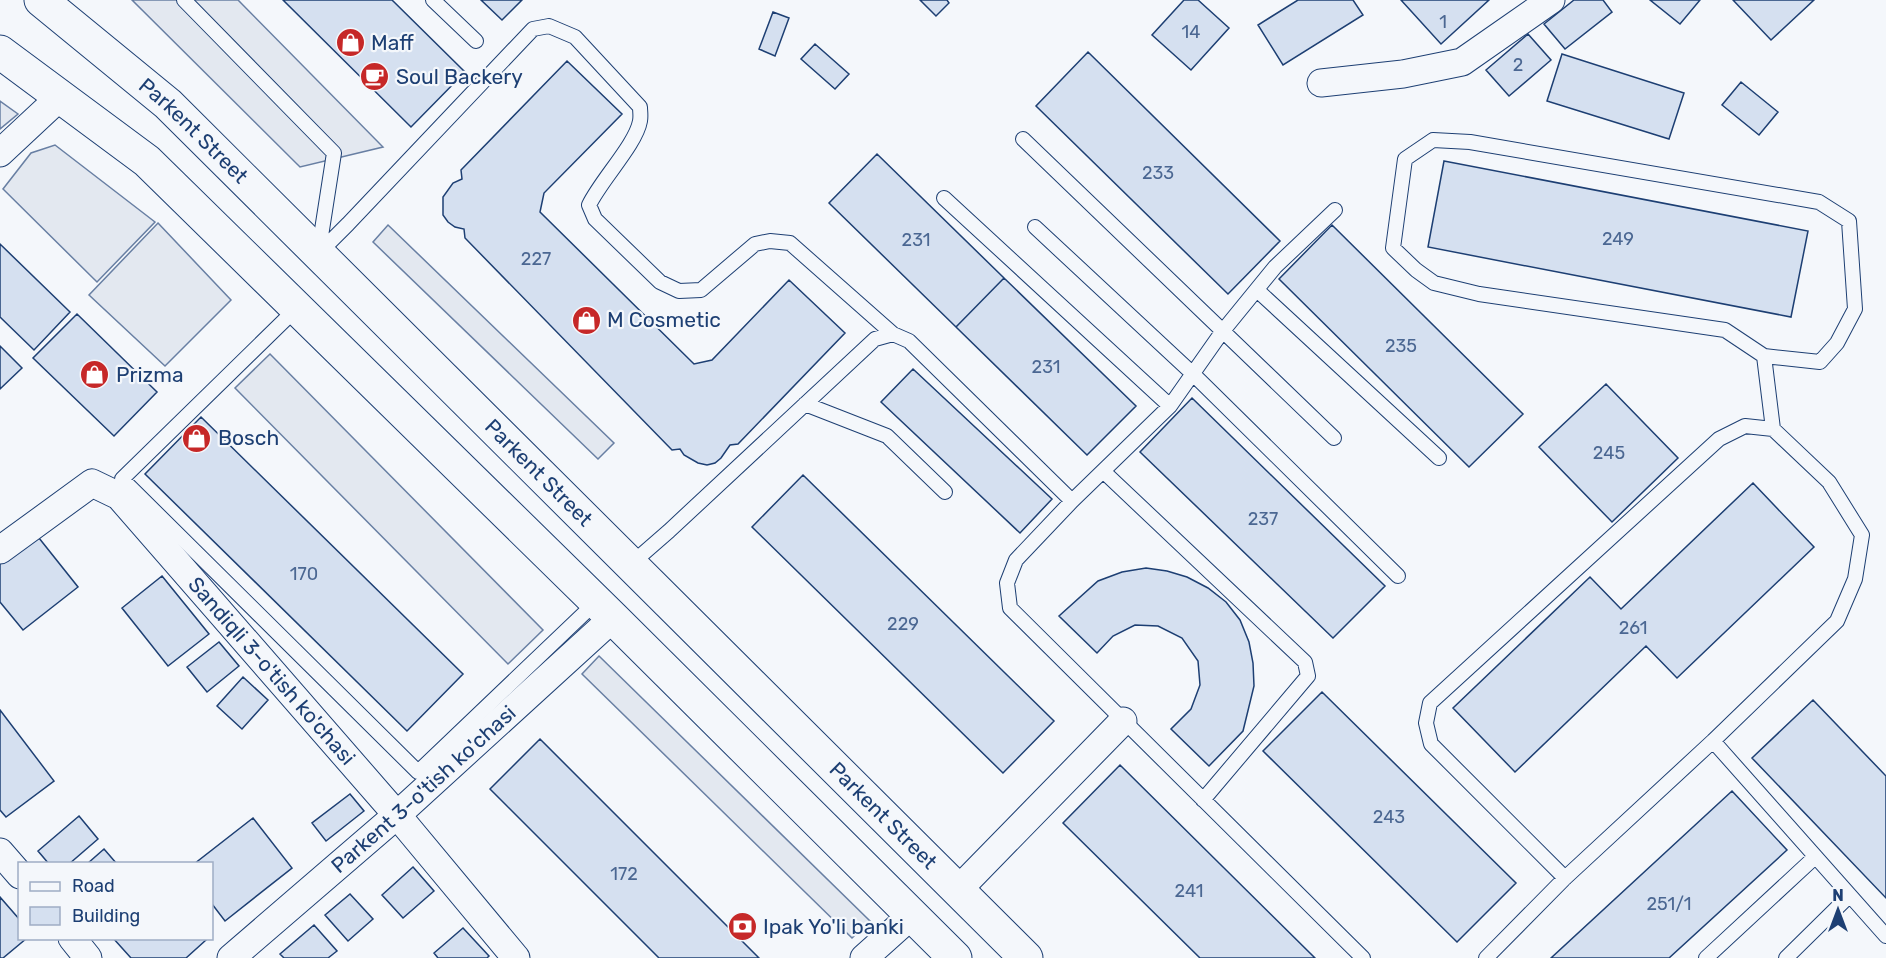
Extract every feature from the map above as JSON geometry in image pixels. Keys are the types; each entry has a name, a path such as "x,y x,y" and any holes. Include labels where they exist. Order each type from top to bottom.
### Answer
{"main road":[{"name":"Parkent Street","path":"41,0 168,104 1026,958"},
{"path":"0,52 147,161 605,610 955,958"}],"street":[{"path":"1321,84 1403,74 1462,62 1551,0"},
{"path":"0,153 60,97"},
{"name":"Sandiqli 3-o'tish ko'chasi","path":"0,550 92,483 119,496 397,815 516,958"},
{"name":"Parkent 3-o'tish ko'chasi","path":"231,958 397,815 605,610"},
{"path":"957,891 1123,721"},
{"path":"0,852 18,873"},
{"path":"864,958 912,915"},
{"path":"73,940 88,958"}],"lane":[{"path":"184,0 334,153 318,254"},
{"path":"433,0 476,41"},
{"path":"318,254 533,29 549,26 575,37 640,107 640,122 631,141 595,192 589,205 595,219 660,282 679,291 701,290 755,244 770,241 790,243 893,334 909,341 1072,501"},
{"path":"1023,139 1334,438"},
{"path":"1764,356 1820,362 1837,343 1855,309 1849,221 1819,202 1470,142 1433,140 1405,159 1393,248 1416,270 1434,283 1479,294 1725,330 1764,356 1773,429"},
{"path":"944,198 1170,406"},
{"path":"1335,210 1275,267 1222,332 1170,406 1072,501 1016,561 1007,583 1010,608 1364,958"},
{"path":"1035,227 1193,374 1398,576"},
{"path":"1257,290 1440,459"},
{"path":"297,308 122,479 418,772 605,610"},
{"path":"630,565 875,339 893,334"},
{"path":"805,404 887,436 945,492"},
{"path":"1486,958 1565,878 1713,741 1837,621 1855,579 1862,535 1829,482 1773,429 1745,426 1719,439 1430,703 1426,723 1431,744 1565,878"},
{"path":"1103,471 1305,663 1308,676 1203,800"},
{"path":"1713,741 1886,936"},
{"path":"1706,958 1815,857"},
{"path":"1786,958 1849,896"}],"shaded area":[{"path":"132,0 238,0 383,147 300,167"},
{"path":"0,101 18,114 0,129"},
{"path":"55,145 155,222 97,282 3,189 31,153"},
{"path":"158,223 231,300 165,366 89,295"},
{"path":"388,225 614,443 598,459 373,242"},
{"path":"270,354 543,630 508,664 235,388"},
{"path":"599,656 870,921 852,938 582,674"}],"building":[{"path":"283,0 392,0 465,72 411,127"},
{"path":"481,0 522,0 502,20"},
{"path":"920,0 947,0 949,3 936,16"},
{"path":"1184,0 1198,0 1229,28 1191,70 1152,35"},
{"path":"1298,0 1353,0 1363,15 1283,65 1258,25"},
{"path":"1401,0 1489,0 1441,44"},
{"path":"1574,0 1603,0 1612,12 1565,49 1544,24"},
{"path":"1650,0 1700,0 1680,24"},
{"path":"1733,0 1814,0 1771,40"},
{"path":"773,12 789,18 775,56 759,49"},
{"path":"1528,34 1551,60 1509,96 1486,70"},
{"path":"815,44 849,74 835,89 801,59"},
{"path":"1088,52 1280,241 1228,294 1036,106"},
{"path":"1562,54 1684,93 1669,139 1547,101"},
{"path":"567,61 622,114 544,193 540,212 694,364 712,360 789,280 845,333 738,444 730,445 715,463 707,465 698,463 684,455 680,449 672,450 465,238 464,229 455,227 443,215 443,197 453,183 462,179 461,170"},
{"path":"1741,82 1778,112 1759,135 1722,105"},
{"path":"877,154 1004,278 956,327 829,203"},
{"path":"1444,161 1808,231 1791,317 1428,247"},
{"path":"1332,225 1523,414 1469,467 1279,279"},
{"path":"0,244 70,312 34,350 0,317"},
{"path":"1004,278 1136,406 1087,455 956,327"},
{"path":"77,314 157,392 114,436 33,358"},
{"path":"0,346 22,368 0,389"},
{"path":"913,369 1052,499 1020,533 881,402"},
{"path":"1606,384 1678,458 1612,522 1539,447"},
{"path":"1192,398 1385,586 1333,638 1140,452"},
{"path":"201,417 463,674 407,731 145,474"},
{"path":"803,475 1054,721 1003,773 752,527"},
{"path":"1753,483 1814,547 1677,678 1646,646 1515,772 1453,708 1590,577 1621,609"},
{"path":"35,533 78,587 23,630 0,602 0,562"},
{"path":"1146,568 1187,577 1208,588 1226,602 1240,620 1249,642 1254,686 1243,731 1209,766 1171,729 1191,709 1200,685 1198,661 1182,638 1158,626 1135,625 1113,636 1097,653 1059,616 1098,581 1122,572"},
{"path":"162,576 209,634 168,666 122,608"},
{"path":"219,642 239,666 207,692 187,667"},
{"path":"243,677 268,700 242,729 217,706"},
{"path":"1322,692 1516,883 1457,942 1263,751"},
{"path":"1813,700 1886,776 1886,898 1752,758"},
{"path":"0,710 54,781 6,817 0,810"},
{"path":"540,739 759,958 659,958 490,789"},
{"path":"1120,765 1315,958 1200,958 1063,823"},
{"path":"1732,791 1787,850 1669,958 1551,958"},
{"path":"350,794 364,811 326,841 312,823"},
{"path":"79,816 98,839 71,862 47,862 38,851"},
{"path":"253,818 292,868 225,921 213,905 213,862 197,862"},
{"path":"104,849 115,862 89,862"},
{"path":"413,867 434,891 403,918 382,895"},
{"path":"350,894 373,919 348,941 325,915"},
{"path":"0,897 18,918 18,940 25,940 0,958"},
{"path":"314,925 337,951 328,958 284,958 280,954"},
{"path":"463,928 489,956 487,958 438,958 434,953"},
{"path":"115,940 206,940 186,958 131,958"}],"place":[{"name":"Maff","path":"350,43"},
{"name":"Soul Backery","path":"375,77"},
{"name":"M Cosmetic","path":"586,320"},
{"name":"Prizma","path":"95,375"},
{"name":"Bosch","path":"197,438"},
{"name":"Ipak Yo'li banki","path":"742,927"}]}
